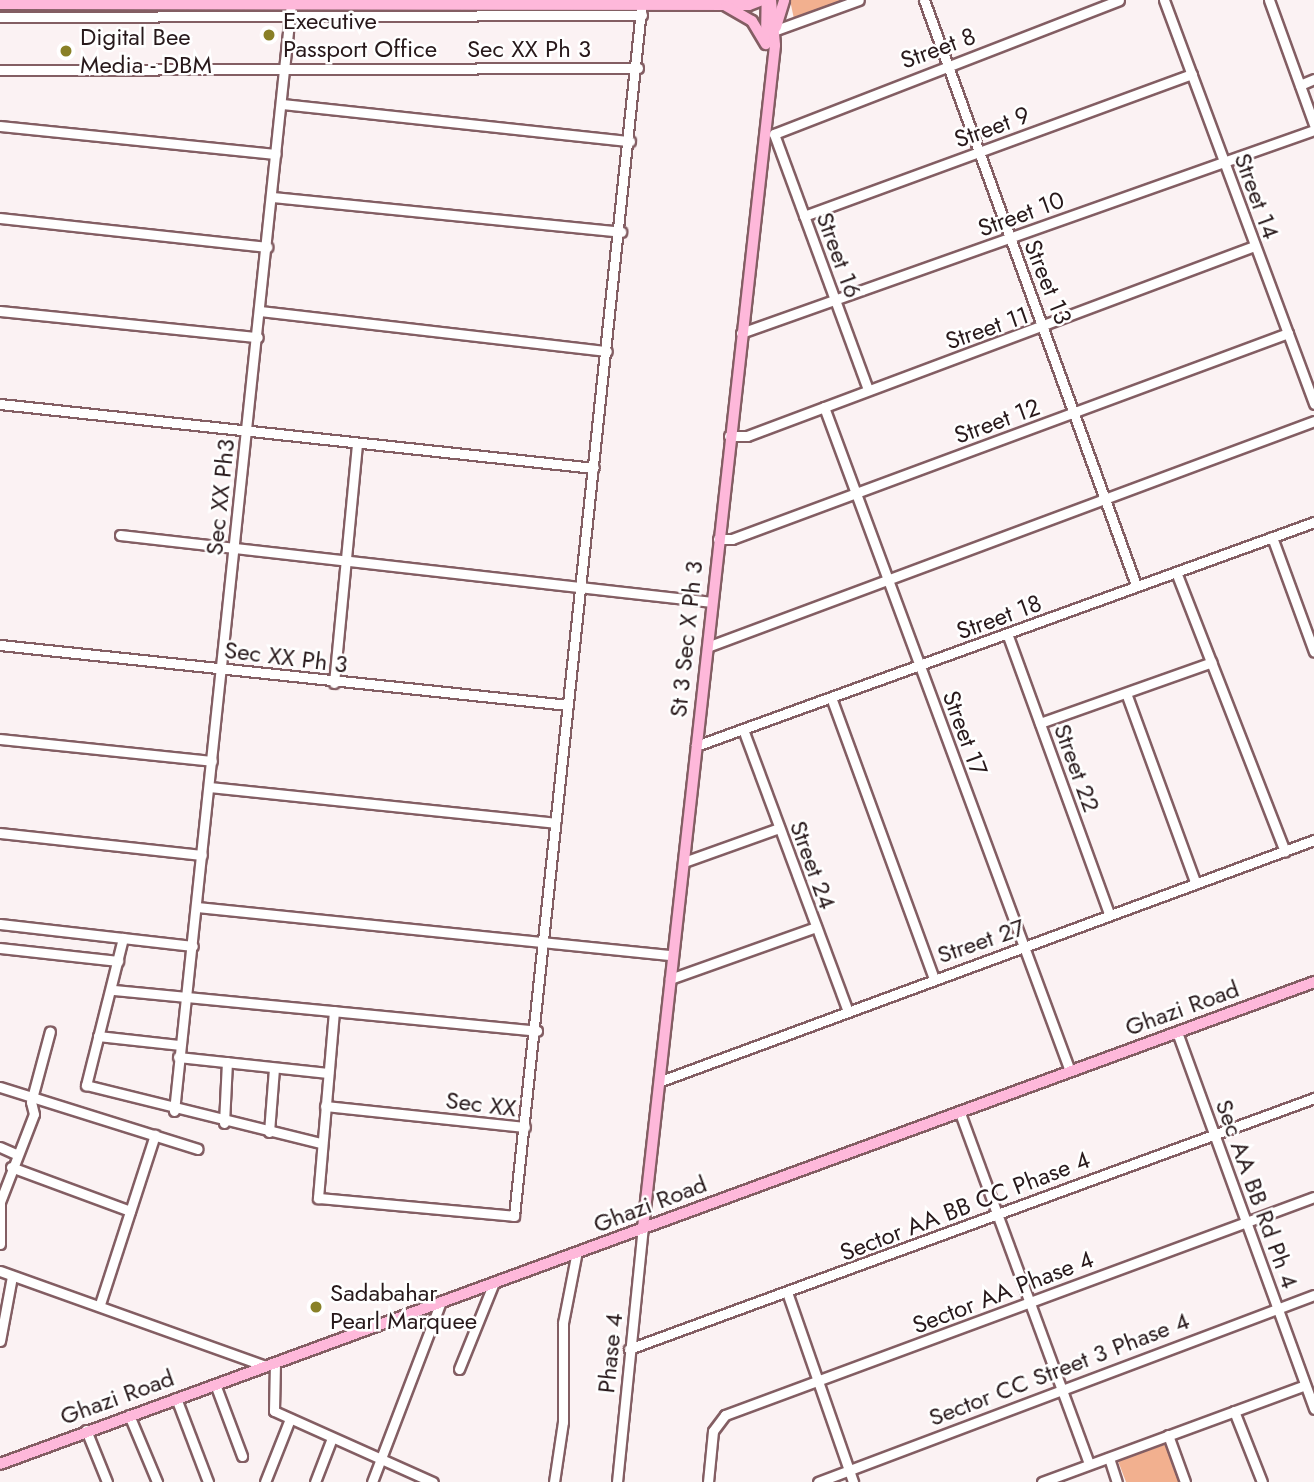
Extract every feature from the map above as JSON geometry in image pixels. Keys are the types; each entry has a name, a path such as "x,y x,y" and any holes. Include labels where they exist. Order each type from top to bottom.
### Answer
{"main road":[{"path":"0,4 169,1 642,1 721,4 767,0 766,44"},
{"name":"St 3 Sec X Ph 3","path":"643,1227 762,134 776,29 767,0"},
{"path":"776,29 784,0"},
{"path":"721,4 752,20 771,55"},
{"name":"Ghazi Road","path":"0,1464 86,1430 576,1255 643,1227 1314,982"}],"street":[{"path":"776,29 859,0"},
{"name":"Street 13","path":"924,0 977,153 1078,412 1136,586"},
{"name":"Street 8","path":"774,134 1119,0"},
{"name":"Street 14","path":"1164,0 1314,404"},
{"path":"1269,0 1314,124"},
{"path":"525,1127 537,1031 555,823 621,232 642,1"},
{"name":"Sec XX Ph3","path":"174,1111 179,1045 188,996 287,69 290,3"},
{"path":"0,17 642,15"},
{"name":"Sec XX Ph 3","path":"0,70 638,68"},
{"name":"Street 9","path":"804,216 1192,74"},
{"path":"1300,85 1314,79"},
{"path":"282,104 630,141"},
{"path":"0,126 276,153"},
{"name":"Street 10","path":"741,333 836,304 1223,160 1314,130"},
{"path":"762,134 774,134"},
{"name":"Street 16","path":"774,134 868,389"},
{"path":"272,197 621,232"},
{"path":"0,218 267,247"},
{"name":"Street 11","path":"729,436 747,436 868,389 1046,327 1254,246"},
{"path":"260,311 607,351"},
{"path":"0,312 258,337"},
{"name":"Street 12","path":"718,539 1078,412 1288,332"},
{"path":"0,404 594,467"},
{"name":"Street 17","path":"824,407 1070,1072"},
{"path":"707,646 1314,421"},
{"path":"334,683 357,443"},
{"name":"Street 18","path":"696,746 744,732 1314,522"},
{"path":"120,536 712,602"},
{"path":"1272,537 1314,652"},
{"path":"1177,572 1285,851"},
{"name":"Street 22","path":"1008,636 1109,914"},
{"name":"Sec XX Ph 3","path":"0,645 334,683 568,705"},
{"path":"1040,723 1212,662"},
{"path":"1126,693 1196,884"},
{"path":"832,700 934,978"},
{"name":"Street 24","path":"744,732 848,1011"},
{"path":"0,739 212,761"},
{"path":"209,787 555,823"},
{"path":"684,862 779,828"},
{"path":"0,833 202,855"},
{"name":"Street 27","path":"660,1081 1314,840"},
{"path":"197,907 672,956"},
{"path":"0,924 193,946"},
{"path":"670,979 816,927"},
{"path":"123,938 114,990 98,1036 86,1085 174,1111 321,1143"},
{"path":"0,948 118,961"},
{"path":"114,990 537,1031"},
{"path":"325,1106 334,1011"},
{"path":"0,1244 0,1202 16,1154 34,1114 31,1102 50,1031"},
{"name":"Sec AA BB Rd Ph 4","path":"1177,1032 1314,1409"},
{"path":"98,1036 179,1045"},
{"path":"178,1057 328,1073"},
{"path":"224,1123 227,1062"},
{"path":"270,1132 274,1069"},
{"path":"0,1087 31,1102 198,1149"},
{"name":"Sector AA BB CC Phase 4","path":"629,1349 788,1295 996,1213 1314,1098"},
{"name":"Sec XX","path":"325,1106 525,1127 517,1209 507,1218 318,1198 325,1106"},
{"path":"960,1113 1089,1464"},
{"path":"100,1304 155,1135"},
{"path":"0,1147 16,1154"},
{"path":"11,1167 130,1211"},
{"name":"Sector AA Phase 4","path":"708,1482 713,1431 725,1415 1314,1198"},
{"name":"Phase 4","path":"617,1482 643,1227"},
{"path":"554,1482 563,1422 563,1323 576,1255"},
{"path":"0,1271 271,1364 274,1410 433,1482"},
{"path":"0,1340 2,1316 12,1276"},
{"path":"459,1369 493,1285"},
{"path":"788,1295 853,1482"},
{"name":"Sector CC Street 3 Phase 4","path":"818,1482 1061,1387 1314,1295"},
{"path":"372,1482 440,1304"},
{"path":"215,1384 242,1456"},
{"path":"1042,1482 1305,1385"},
{"path":"176,1398 208,1482"},
{"path":"1234,1410 1262,1482"},
{"path":"129,1415 156,1482"},
{"path":"265,1482 290,1419"},
{"path":"86,1430 107,1482"},
{"path":"1168,1435 1185,1482"},
{"path":"315,1482 332,1438"},
{"path":"1108,1458 1117,1482"}],"shaded area":[{"path":"790,0 845,0 794,19"},
{"path":"1167,1444 1180,1482 1126,1482 1118,1461"}],"place":[{"name":"Executive Passport Office","path":"269,35"},
{"name":"Digital Bee Media - DBM","path":"66,51"},
{"name":"Sadabahar Pearl Marquee","path":"316,1307"}]}
